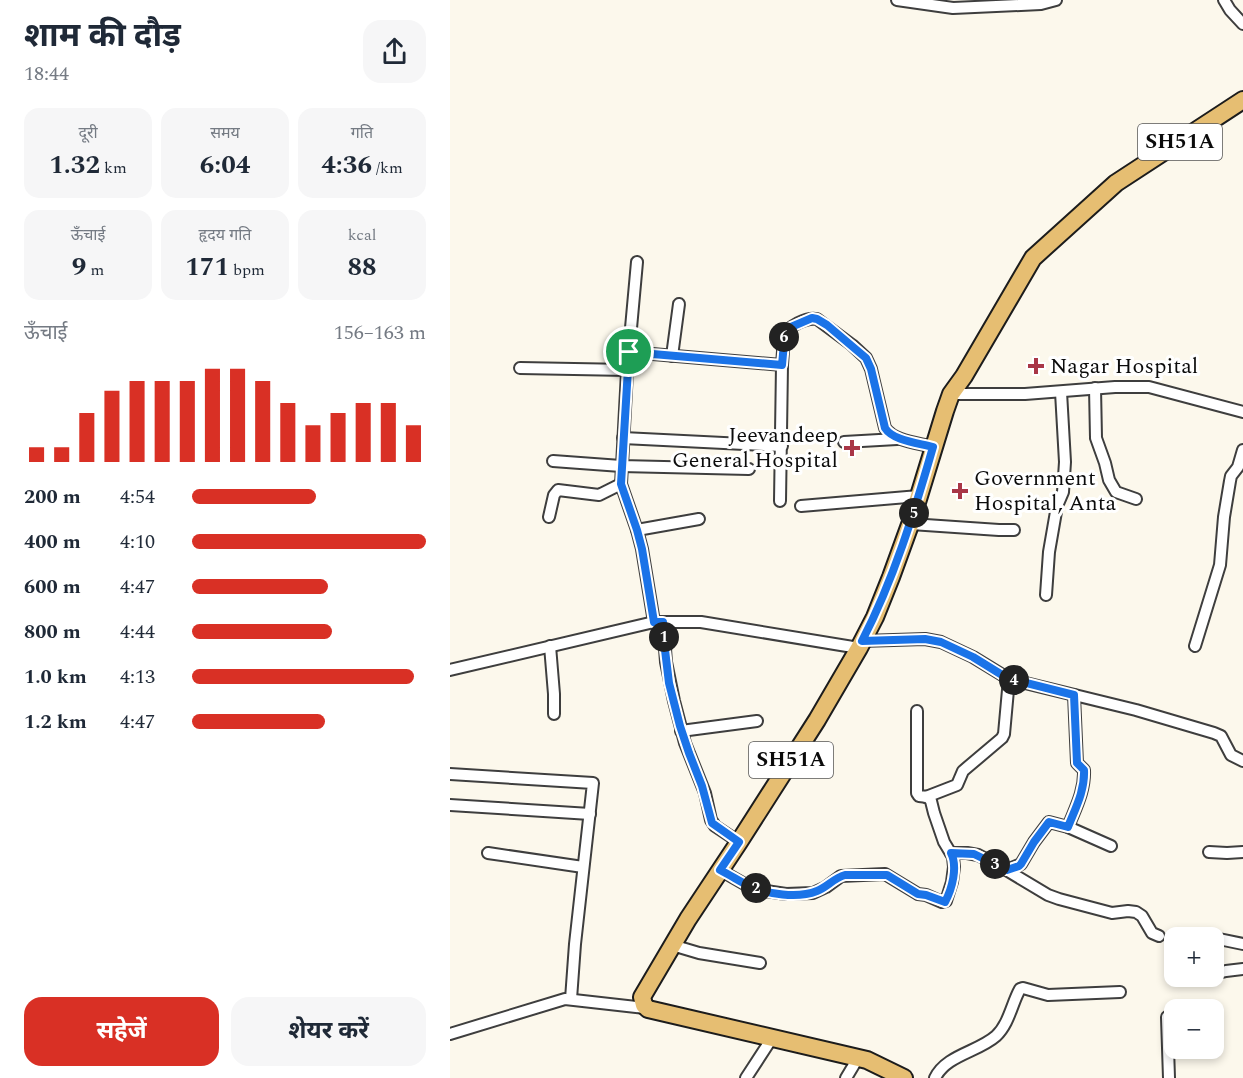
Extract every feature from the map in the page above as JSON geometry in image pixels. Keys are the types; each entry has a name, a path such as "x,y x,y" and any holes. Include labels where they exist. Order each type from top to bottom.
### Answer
{"main road":[{"name":"SH51A","path":"645,1008 642,1001 643,996 687,919 817,720 861,644 885,593 910,524 951,394 964,376 1033,258 1116,183 1243,100"},
{"path":"645,1008 858,1058 872,1062 904,1078"}],"street":[{"path":"897,0 953,8 1041,4 1056,0"},
{"path":"1224,0 1243,24"},
{"path":"637,262 621,484 637,530 681,731 702,786 712,823 739,842"},
{"path":"672,356 679,304"},
{"path":"780,501 784,337 787,330 808,319 817,319 866,358 871,369 885,428 890,434 899,439 933,447"},
{"path":"629,352 782,365"},
{"path":"520,368 628,370"},
{"path":"951,394 1025,394 1125,386 1149,387 1243,412"},
{"path":"1095,388 1096,438 1109,480 1116,491 1136,499"},
{"path":"1046,595 1049,552 1057,506 1063,492 1065,462 1061,392"},
{"path":"623,438 782,446"},
{"path":"844,442 899,439"},
{"path":"1195,646 1220,565 1224,517 1231,476 1238,467 1243,450"},
{"path":"553,461 621,466 749,469"},
{"path":"549,517 556,491 600,495 621,484"},
{"path":"801,506 919,496"},
{"path":"637,530 699,519"},
{"path":"910,524 1014,530"},
{"path":"450,670 658,622 700,622 861,644 925,639 941,642 973,657 1009,679 1136,710 1214,733 1221,736 1231,755 1243,761"},
{"path":"550,646 554,714"},
{"path":"917,711 917,793 919,796 926,797 957,785 963,771 1002,738 1009,679"},
{"path":"1068,827 1083,790 1084,776 1084,770 1077,763 1074,695"},
{"path":"681,731 757,721"},
{"path":"450,774 592,782 571,999"},
{"path":"720,870 748,886 786,894 813,893 845,875 885,874 918,894 944,902 952,882 953,857 944,842 931,801 926,797"},
{"path":"450,805 590,814"},
{"path":"1007,870 1021,864 1049,822 1068,827 1111,846"},
{"path":"1209,852 1243,852"},
{"path":"488,853 583,867"},
{"path":"951,853 974,854 1059,899 1112,913 1136,912 1142,916 1152,933 1159,936"},
{"path":"1224,940 1243,944"},
{"path":"672,945 699,953 760,963"},
{"path":"1224,971 1243,969"},
{"path":"935,1078 941,1068 987,1043 996,1035 1003,1026 1020,989 1048,995 1120,992"},
{"path":"450,1034 561,1000 571,999 645,1008"},
{"path":"746,1078 772,1038"},
{"path":"846,1078 858,1058"},
{"path":"1168,1059 1169,1078"}],"place":[{"name":"Nagar Hospital","path":"1036,366"},
{"name":"Jeevandeep General Hospital","path":"852,448"},
{"name":"Government Hospital, Anta","path":"960,491"}],"route":[{"path":"815,318 827,325 864,356 871,369 887,432 899,439 933,447 911,522 891,577 875,617 862,641 925,639 941,642 973,657 1003,677 1074,695 1077,763 1084,770 1084,776 1083,790 1068,827 1049,822 1021,864 1007,870 978,855 951,853 954,867 945,902 918,894 885,874 845,875 813,893 796,895 748,886 720,870 739,842 712,823 706,797 685,743 669,683 663,622 654,622 642,549 622,491 621,466 629,352 782,365 785,332 808,319 815,318"}]}
